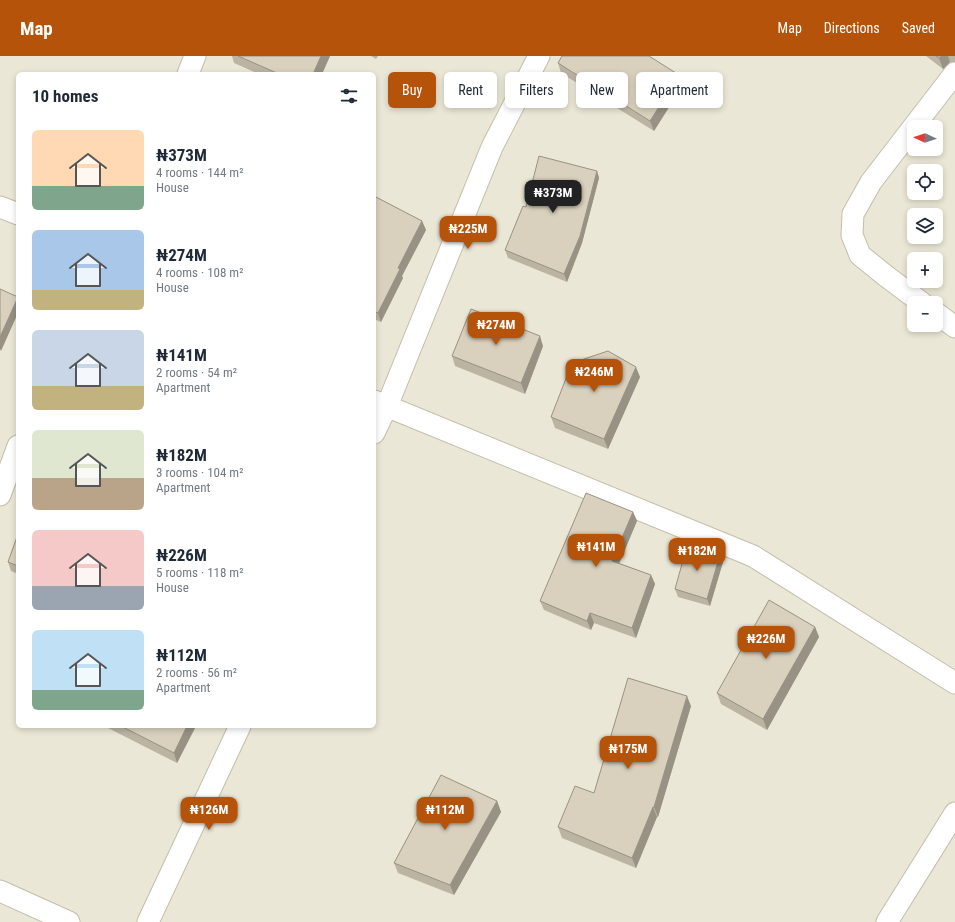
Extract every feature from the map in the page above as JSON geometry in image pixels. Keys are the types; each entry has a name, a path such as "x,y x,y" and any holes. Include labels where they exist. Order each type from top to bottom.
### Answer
{"street":[{"path":"189,72 195,56"},
{"path":"376,424 380,403 492,147 539,56"},
{"path":"913,296 860,255 852,235 853,214 871,182 955,73"},
{"path":"0,207 16,213"},
{"path":"943,318 955,327"},
{"path":"380,403 753,556 955,683"},
{"path":"0,495 16,451"},
{"path":"148,922 239,728"},
{"path":"887,922 955,813"},
{"path":"0,891 69,922"}],"shaded area":[{"path":"0,56 955,56 955,922 0,922"}],"building":[{"path":"238,56 321,56 314,72 274,72"},
{"path":"562,56 649,56 674,72 636,72 636,108 658,108 650,121 628,107 628,72 576,72 576,74 558,63"},
{"path":"539,156 597,171 580,236 564,274 505,250 523,206 526,207"},
{"path":"376,197 422,221 398,268 400,269 378,313 376,312"},
{"path":"0,289 16,296 16,301 0,337"},
{"path":"471,309 540,336 521,383 452,356"},
{"path":"608,351 636,367 604,439 551,417 572,363"},
{"path":"586,493 633,512 612,561 651,575 632,628 590,613 587,621 540,601"},
{"path":"16,540 16,565 8,562"},
{"path":"687,546 720,555 707,599 675,589"},
{"path":"769,600 815,627 763,719 717,693"},
{"path":"628,678 687,696 654,807 632,858 558,827 575,786 594,793"},
{"path":"125,728 186,728 174,753"},
{"path":"441,775 497,801 450,885 394,863"}]}
